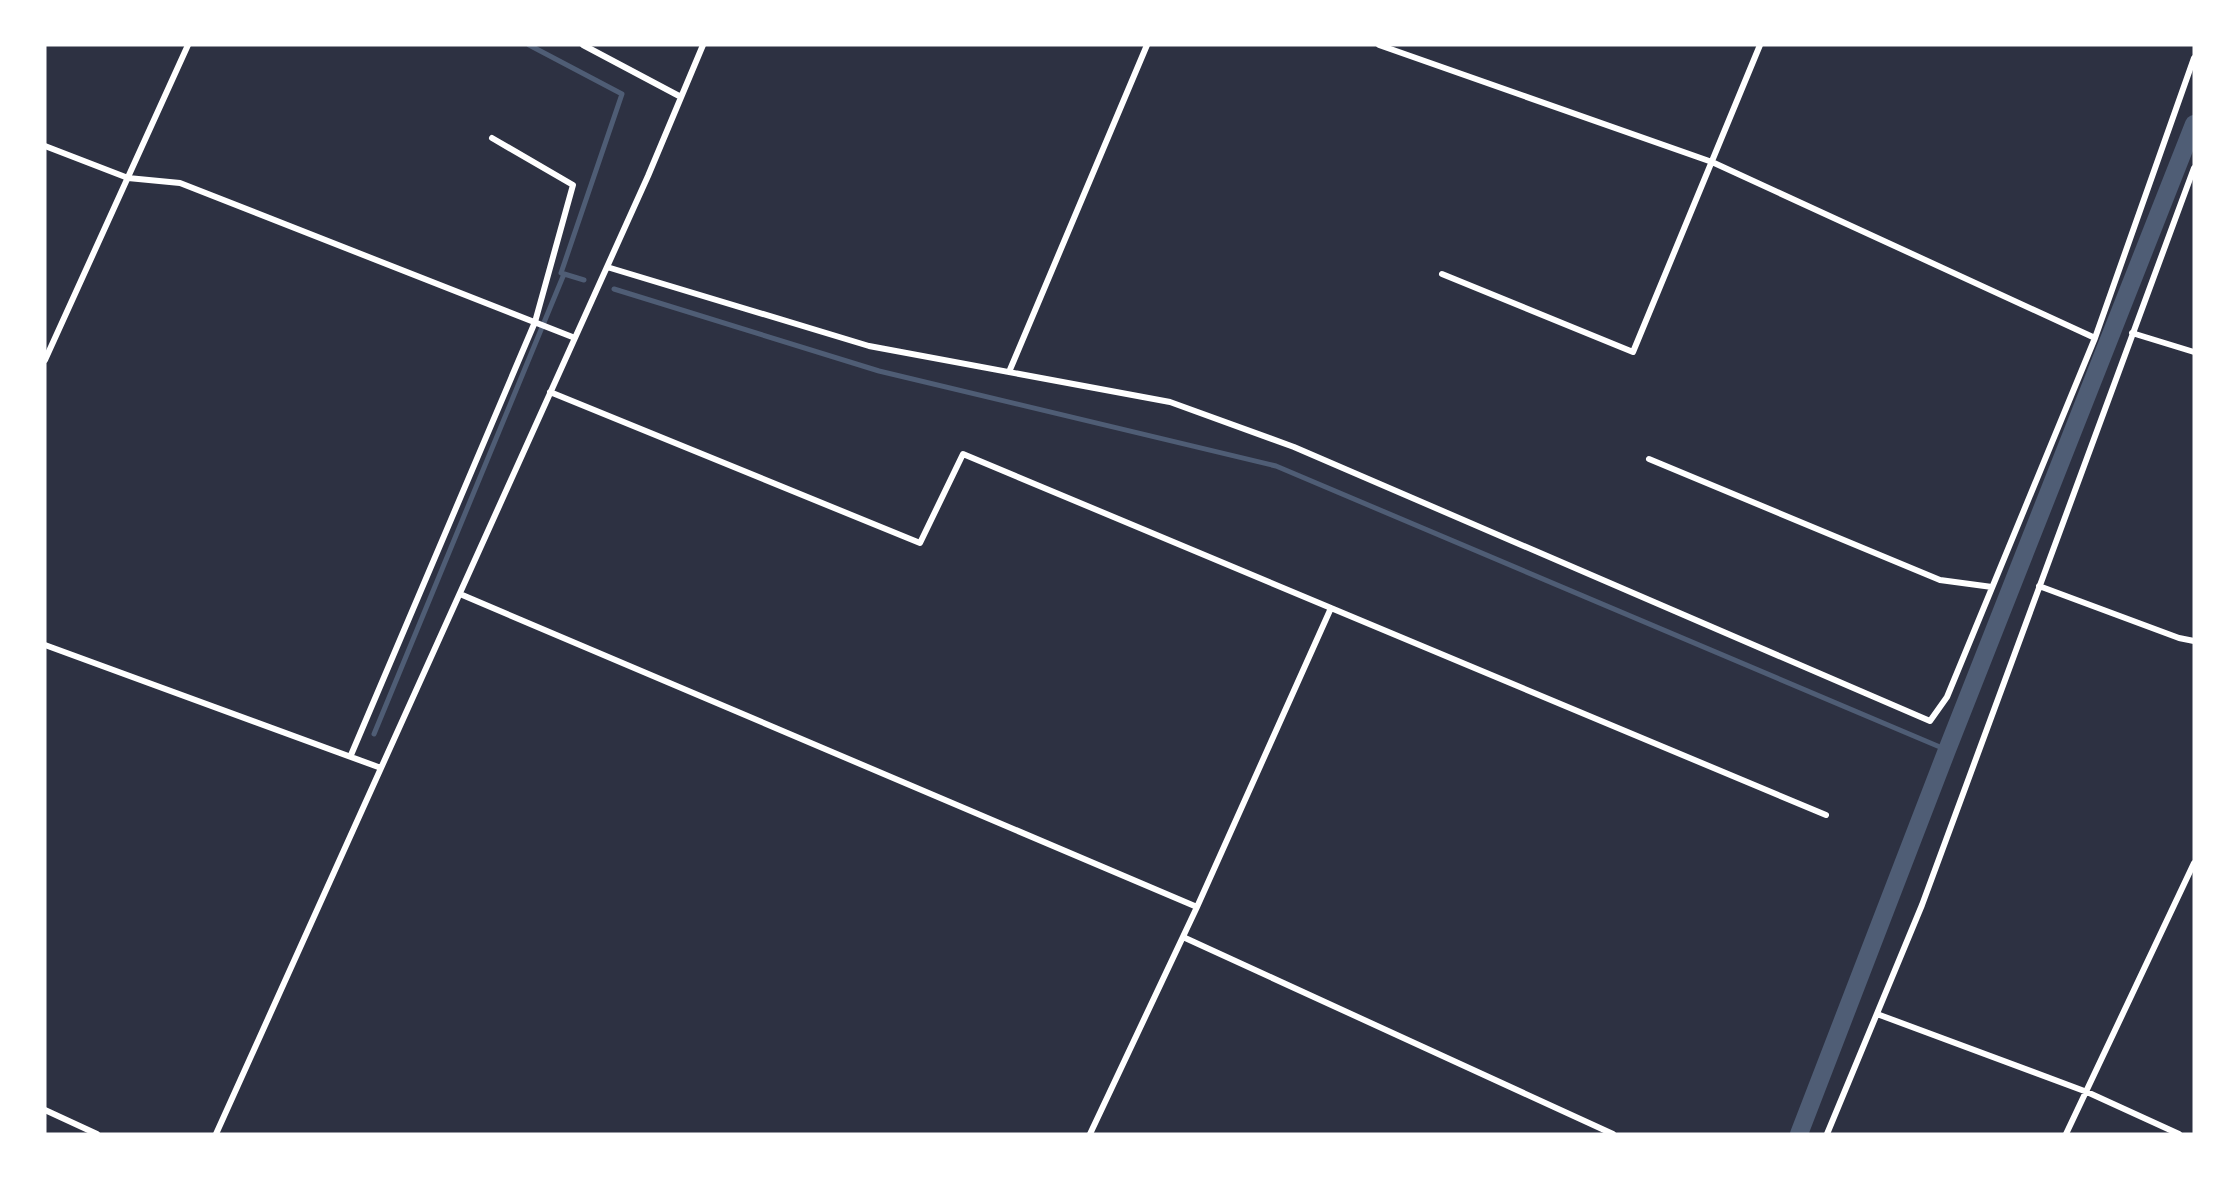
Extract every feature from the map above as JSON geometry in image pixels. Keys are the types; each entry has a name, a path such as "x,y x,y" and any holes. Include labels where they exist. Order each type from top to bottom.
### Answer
{"street":[{"path":"45,360 188,45"},
{"path":"583,45 681,97"},
{"path":"216,1134 607,267 703,45"},
{"path":"1009,372 1147,45"},
{"path":"1379,45 1712,162 2095,338"},
{"path":"1442,274 1633,352 1760,45"},
{"path":"607,267 869,346 1170,402 1294,447 1930,721 1947,697 2095,338 2194,58"},
{"path":"351,755 535,322 573,185 492,138"},
{"path":"45,146 128,178 180,183 575,338"},
{"path":"1827,1134 1922,905 2194,168"},
{"path":"2132,333 2194,352"},
{"path":"550,393 920,543 963,454 1826,815"},
{"path":"1649,459 1940,580 1992,587"},
{"path":"2039,586 2179,638 2194,641"},
{"path":"460,594 1197,907"},
{"path":"1090,1134 1197,907 1331,608"},
{"path":"45,645 351,755 381,768"},
{"path":"2066,1134 2194,864"},
{"path":"1183,937 1613,1134"},
{"path":"1877,1014 2087,1092 2179,1134"},
{"path":"45,1110 97,1134"}],"waterway":[{"path":"529,45 622,94 561,273 584,280"},
{"path":"1799,1134 1947,750 2194,124"},
{"path":"374,734 564,274"},
{"path":"614,289 879,371 1276,466 1947,750"}]}
